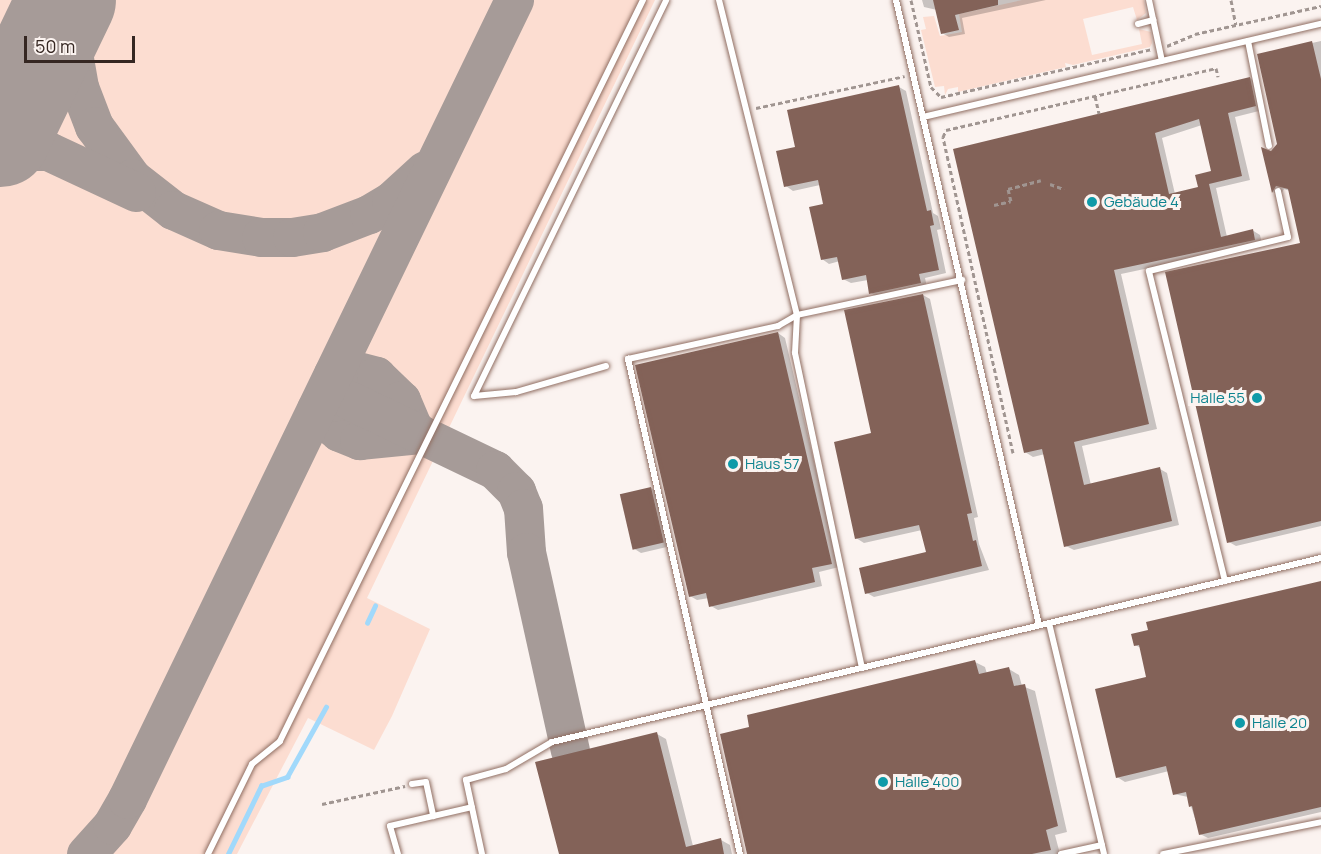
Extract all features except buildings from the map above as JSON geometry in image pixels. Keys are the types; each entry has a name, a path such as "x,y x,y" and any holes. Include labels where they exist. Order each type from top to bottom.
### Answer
{"lane":[{"path":"208,854 252,764 280,741 643,0"},
{"path":"606,366 516,392 474,396 666,0"},
{"path":"719,0 745,110 758,149 797,315 795,353 862,668"},
{"path":"896,0 962,280 1039,625"},
{"path":"1149,0 1162,61"},
{"path":"1138,24 1154,20"},
{"path":"922,117 1321,24"},
{"path":"1248,41 1269,146"},
{"path":"1225,581 1149,271 1288,237 1278,191"},
{"path":"740,854 628,359 778,326 797,315 962,280"},
{"path":"482,854 466,780 506,769 552,742 1321,558"},
{"path":"1049,623 1104,854"},
{"path":"412,784 426,782 433,816"},
{"path":"398,854 390,826 472,807"},
{"path":"1163,854 1321,822"},
{"path":"1061,854 1102,845"}],"path":[{"path":"911,0 931,87 941,97 1160,48 1236,25 1321,6"},
{"path":"1231,0 1236,25"},
{"path":"1013,453 943,137 946,130 1216,68 1218,77"},
{"path":"745,110 913,74"},
{"path":"1095,96 1099,114"},
{"path":"950,168 957,166"},
{"path":"994,205 1011,201 1008,189 1041,180"},
{"path":"1050,184 1064,189"},
{"path":"322,804 412,784"}],"shaded area":[{"path":"0,0 655,0 367,598 430,629 392,716 374,750 308,718 237,854 0,854"},
{"path":"1022,0 1144,0 1146,13 1137,20 1133,7 1083,19 1092,55 1142,44 1139,29 1151,32 1152,43 1150,47 1073,65 1065,63 1066,67 958,92 958,87 948,89 945,95 944,86 935,87 921,30 926,29 923,17 934,16 940,36 962,32 959,14"}],"waterway":[{"path":"367,623 375,606"},
{"path":"228,854 261,786 287,777 326,707"}],"taxiway":[{"path":"77,0 73,53 79,87 94,126 132,178 173,210 218,230 261,237 292,237 322,232 369,214 391,201 425,170"},
{"path":"86,854 112,825 127,799 514,0"},
{"path":"0,162 22,151 48,151 136,192"},
{"path":"333,374 354,370 376,376 401,400 413,428 420,434"},
{"path":"316,409 326,402 349,400 495,470 516,491 523,508 526,552 570,750"},
{"path":"318,406 322,418 339,432 359,440 420,434"}],"runway":[{"path":"0,137 66,0"}],"place":[{"name":"Gebäude 4","path":"1092,202"},
{"name":"Halle 55","path":"1257,398"},
{"name":"Haus 57","path":"733,464"},
{"name":"Halle 20","path":"1240,723"},
{"name":"Halle 400","path":"883,782"}]}
